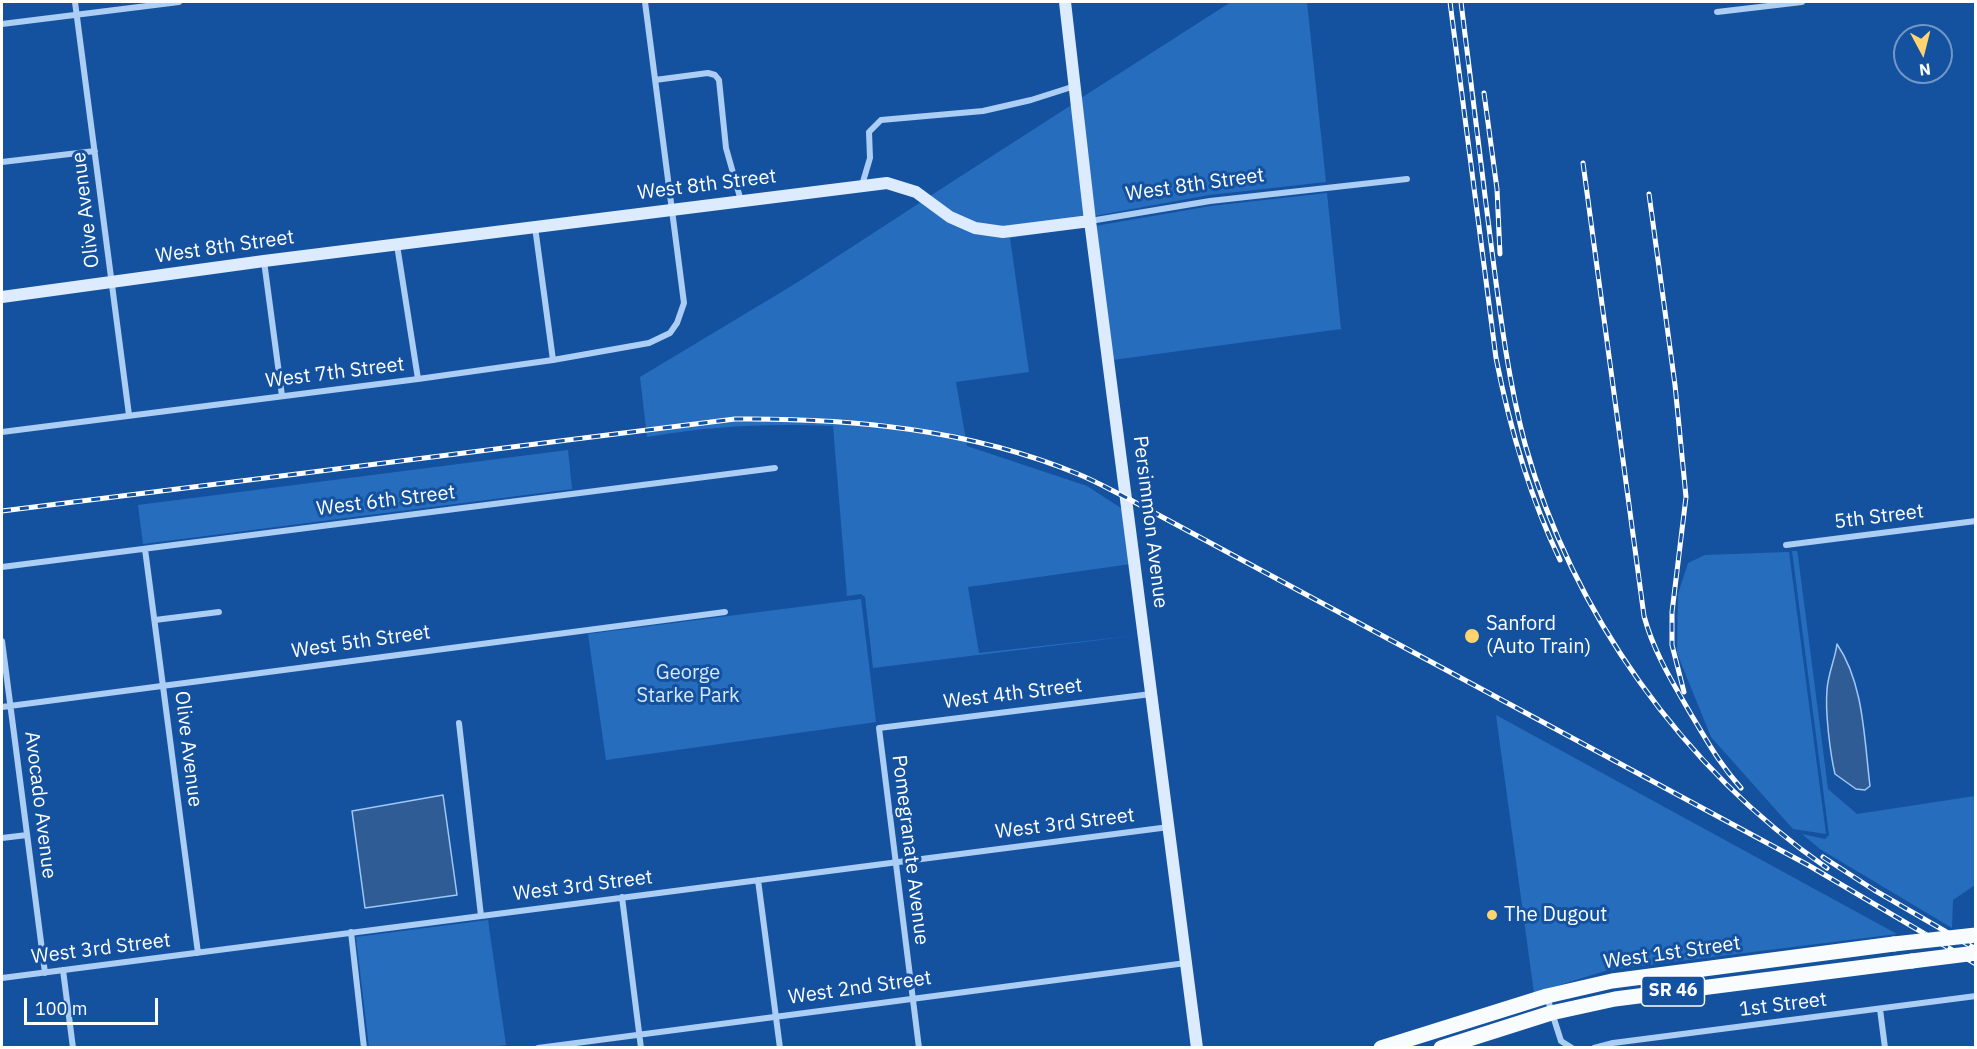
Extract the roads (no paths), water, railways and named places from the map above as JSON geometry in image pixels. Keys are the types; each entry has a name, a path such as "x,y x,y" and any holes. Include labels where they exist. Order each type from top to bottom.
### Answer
{"main road":[{"name":"West 1st Street","path":"1381,1047 1547,996 1646,976 1976,935"},
{"name":"West 1st Street","path":"1441,1047 1551,1013 1648,994 1976,953"}],"street":[{"name":"Olive Avenue","path":"75,2 129,415"},
{"path":"2,24 179,2"},
{"path":"645,2 671,210"},
{"name":"Persimmon Avenue","path":"1065,2 1090,221 1197,1047"},
{"path":"1717,12 1802,2"},
{"path":"655,80 708,73 715,75 719,80 726,148 741,201"},
{"path":"862,185 870,158 869,132 881,120 983,111 1023,102 1075,86"},
{"path":"2,162 95,151"},
{"name":"West 8th Street","path":"2,297 264,261 862,185 887,183 900,186 916,192 950,218 975,228 1003,232 1090,221 1210,201 1407,179"},
{"name":"West 7th Street","path":"2,432 418,379 649,344 670,333 677,323 684,303 671,210"},
{"path":"535,227 553,360"},
{"path":"397,245 418,379"},
{"path":"264,261 282,396"},
{"name":"West 6th Street","path":"2,567 775,468"},
{"name":"5th Street","path":"1786,545 1976,521"},
{"name":"Olive Avenue","path":"145,549 198,953"},
{"path":"155,620 219,612"},
{"name":"West 5th Street","path":"2,707 725,612"},
{"name":"Avocado Avenue","path":"2,641 45,973"},
{"name":"West 4th Street","path":"879,728 1152,694"},
{"path":"459,723 481,916"},
{"name":"Pomegranate Avenue","path":"879,728 919,1047"},
{"name":"West 3rd Street","path":"2,978 1169,827"},
{"path":"2,838 27,835"},
{"path":"759,880 780,1047"},
{"path":"622,897 641,1047"},
{"path":"351,932 364,1047"},
{"name":"West 2nd Street","path":"538,1047 1186,963"},
{"path":"63,970 73,1047"},
{"path":"1547,996 1561,1041 1572,1047"},
{"name":"1st Street","path":"1594,1047 1976,996"},
{"path":"1880,1009 1885,1047"}],"railway":[{"path":"1450,2 1496,358 1522,461 1539,511 1560,560"},
{"path":"1461,2 1508,366 1525,444 1546,507 1572,567 1603,626 1640,682 1681,734 1726,783 1775,828 1827,868"},
{"path":"1484,93 1497,189 1500,254"},
{"path":"1583,163 1644,616 1659,655 1678,692 1726,770 1741,788"},
{"path":"1649,194 1675,385 1686,497 1672,612 1672,645 1684,692"},
{"path":"2,511 735,419 866,424 909,429 995,446 1078,474 1127,498 1808,865 1976,964"},
{"path":"1823,857 1874,890 1976,949"}],"place":[{"name":"Sanford (Auto Train)","path":"1472,636"},
{"name":"The Dugout","path":"1492,915"}],"park label":[{"name":"George Starke Park","path":"688,684"}]}
